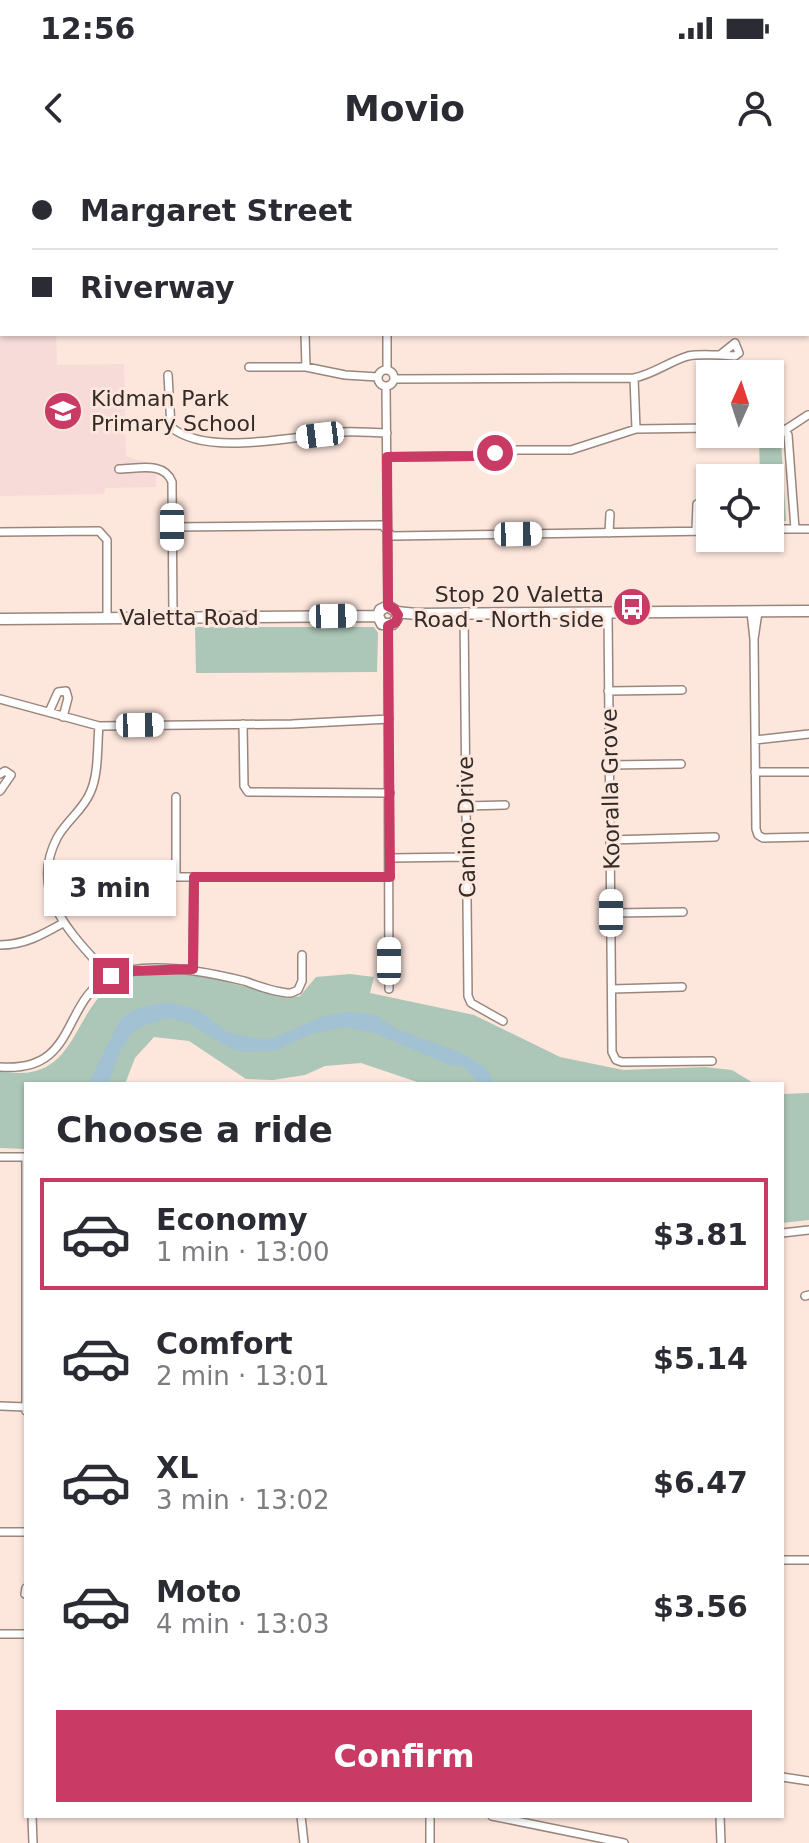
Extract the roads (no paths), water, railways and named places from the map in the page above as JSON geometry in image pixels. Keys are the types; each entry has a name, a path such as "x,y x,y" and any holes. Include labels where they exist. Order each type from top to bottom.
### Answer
{"street":[{"path":"305,336 306,367"},
{"path":"387,336 387,370"},
{"path":"394,379 634,378 652,374 691,355 720,355"},
{"path":"249,367 306,367 345,375 378,377"},
{"path":"378,377 387,370"},
{"path":"387,370 394,379"},
{"path":"168,375 171,427 200,441 264,441 344,432 387,433"},
{"path":"378,377 380,383 386,386"},
{"path":"634,378 636,429"},
{"path":"386,386 394,379"},
{"path":"386,386 387,531 394,612 396,622 388,626 382,624 378,616 380,610 394,612 416,614 809,611"},
{"path":"795,529 788,435 785,430 808,415"},
{"path":"387,457 571,450 636,429 696,428"},
{"path":"119,469 160,468 169,474 172,482 173,617"},
{"path":"609,533 610,514"},
{"path":"172,527 382,525 392,536 696,531"},
{"path":"784,529 809,529"},
{"path":"0,532 99,531 104,534 107,540 107,618"},
{"path":"754,612 756,829 763,838 809,837"},
{"name":"Kooralla Grove","path":"608,613 612,1052 616,1060 622,1062 712,1061"},
{"name":"Canino Drive","path":"464,614 468,996 471,1003 503,1021"},
{"name":"Valetta Road","path":"0,619 378,616"},
{"path":"388,626 389,989"},
{"path":"608,691 682,690"},
{"path":"49,712 58,692 66,691 68,698 63,717"},
{"path":"0,699 99,726 389,719"},
{"path":"243,724 244,786 248,792 390,793"},
{"path":"99,726 91,792 55,841 50,859 50,893 53,906 63,923 110,977"},
{"path":"755,740 809,734"},
{"path":"609,765 681,764"},
{"path":"0,774 5,771 11,775 0,791"},
{"path":"755,772 809,772"},
{"path":"176,797 176,877"},
{"path":"466,806 505,805"},
{"path":"610,840 715,837"},
{"path":"390,858 466,857"},
{"path":"124,877 390,877"},
{"path":"193,969 194,877"},
{"path":"611,913 683,912"},
{"path":"0,945 14,945 33,939 63,923"},
{"path":"0,1067 14,1068 45,1059 57,1048 93,988 110,977 134,971 193,969 291,993 298,990 302,981 302,955"},
{"path":"612,989 682,987"},
{"path":"0,1157 24,1157"},
{"path":"784,1233 809,1230"},
{"path":"0,1406 24,1409"},
{"path":"0,1532 24,1532"},
{"path":"784,1560 809,1560"},
{"path":"0,1634 24,1634"},
{"path":"784,1777 809,1781"},
{"path":"32,1818 33,1843"},
{"path":"301,1818 304,1843"},
{"path":"430,1818 430,1843"},
{"path":"501,1818 624,1843"},
{"path":"720,1818 721,1843"}],"water":[{"path":"172,1003 198,1010 229,1033 261,1039 273,1038 322,1017 346,1012 377,1016 397,1029 464,1054 487,1069 493,1082 477,1082 464,1066 450,1065 374,1033 344,1027 311,1034 275,1051 242,1052 188,1023 169,1018 133,1032 121,1049 109,1082 89,1082 119,1022 131,1012"}],"place":[{"name":"Kidman Park Primary School","path":"63,411"},
{"name":"Stop 20 Valetta Road - North side","path":"632,607"}]}
